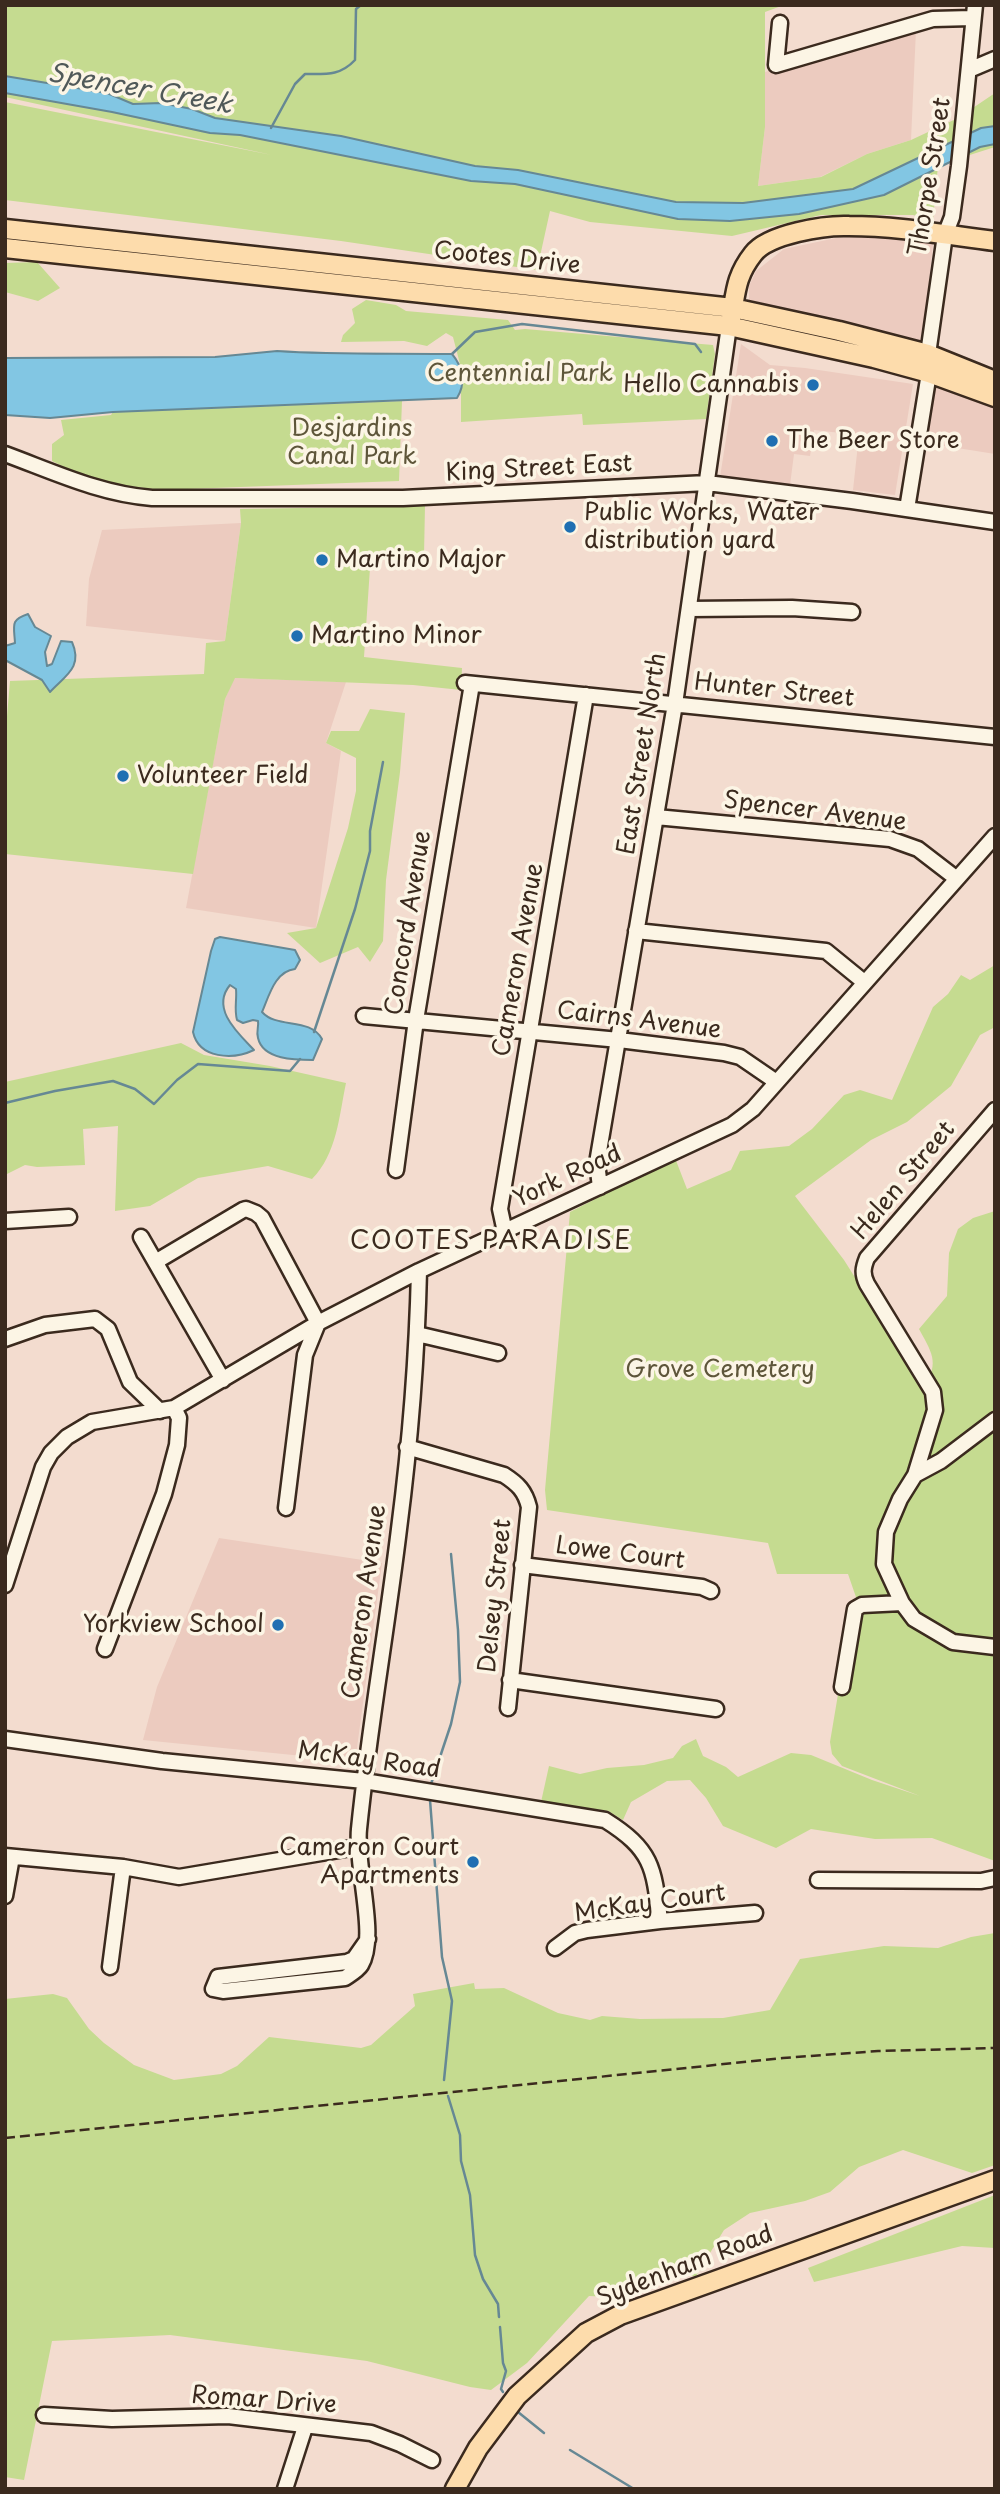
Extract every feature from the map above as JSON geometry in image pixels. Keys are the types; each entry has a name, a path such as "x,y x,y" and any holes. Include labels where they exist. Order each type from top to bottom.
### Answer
{"main road":[{"path":"731,317 736,281 754,252 764,244 788,234 847,226 995,241"},
{"name":"Cootes Drive","path":"5,229 839,331 928,354 995,381"},
{"name":"Cootes Drive","path":"5,248 731,317 929,373 995,397"},
{"path":"896,364 928,354"},
{"name":"Sydenham Road","path":"455,2489 478,2448 504,2411 586,2333 620,2315 995,2180"}],"street":[{"path":"780,23 776,65 933,19 974,11"},
{"name":"Thorpe Street","path":"928,354 944,235 952,217 959,166 974,11"},
{"path":"970,70 995,59"},
{"name":"East Street North","path":"600,1187 597,1163 675,704 731,317"},
{"path":"906,509 929,373"},
{"name":"King Street East","path":"5,454 71,481 125,496 152,499 403,498 707,483 995,522"},
{"path":"689,609 792,608 852,612"},
{"name":"Hunter Street","path":"469,684 995,737"},
{"name":"Concord Avenue","path":"396,1170 416,1020 469,684"},
{"name":"Cameron Avenue","path":"505,1231 500,1209 586,695"},
{"name":"Spencer Avenue","path":"656,817 890,839 918,849 957,879"},
{"name":"York Road","path":"5,1585 43,1467 67,1437 92,1422 167,1410 318,1323 419,1271 732,1125 752,1109 995,836"},
{"path":"636,931 826,951 863,982"},
{"name":"Cairns Avenue","path":"365,1016 619,1040 740,1057 775,1081"},
{"name":"Helen Street","path":"902,1603 884,1564 884,1545 886,1532 900,1499 915,1475 934,1410 932,1388 867,1284 863,1276 864,1266 867,1258 995,1110"},
{"path":"157,1261 246,1209 250,1210 262,1218 318,1323 305,1355 286,1508"},
{"path":"5,1221 69,1217"},
{"path":"141,1237 223,1380"},
{"name":"Cameron Avenue","path":"368,1939 354,1959 347,1962 218,1977 213,1989 223,1992 345,1978 360,1968 365,1955 368,1939 357,1847 399,1528 417,1334 419,1271"},
{"path":"5,1339 45,1325 95,1319 108,1329 130,1382 179,1418 178,1437 164,1494 105,1649"},
{"path":"417,1334 498,1353"},
{"path":"915,1475 941,1461 995,1420"},
{"name":"Delsey Street","path":"407,1447 504,1475 525,1493 529,1507 508,1708"},
{"name":"Lowe Court","path":"522,1565 702,1587 711,1591"},
{"path":"842,1687 855,1609 862,1605 902,1603 915,1619 953,1642 995,1647"},
{"path":"510,1680 716,1709"},
{"name":"McKay Road","path":"5,1739 162,1761 364,1781 605,1820 631,1836 647,1858 656,1885 660,1921"},
{"path":"5,1896 8,1856 123,1867 179,1877 357,1847"},
{"path":"110,1967 123,1867"},
{"path":"818,1880 981,1881 995,1878"},
{"name":"McKay Court","path":"555,1948 575,1933 660,1921 755,1913"},
{"name":"Romar Drive","path":"44,2415 112,2419 228,2416 371,2433 432,2460"},
{"path":"285,2489 305,2427"}],"shaded area":[{"path":"916,30 911,140 867,154 820,177 758,186 765,127 765,72"},
{"path":"865,236 933,244 923,341 749,300 749,286 756,271 784,249 836,238"},
{"path":"741,344 770,365 913,384 895,495 853,490 859,435 814,430 810,456 794,454 790,485 720,477"},
{"path":"934,388 995,406 995,454 926,443"},
{"path":"241,523 225,641 86,626 89,579 102,530"},
{"path":"234,678 346,682 326,743 341,751 316,928 186,908 225,699"},
{"name":"Yorkview School","path":"219,1538 382,1563 353,1761 143,1740 157,1687"}],"green space":[{"path":"5,5 784,5 765,12 765,127 758,186 821,177 867,154 911,140 958,118 995,93 995,147 938,165 933,220 913,215 821,215 732,236 590,222 550,211 537,270 341,241 5,200 5,102 272,155 5,97"},
{"path":"37,262 60,288 38,301 5,292 5,263"},
{"name":"Centennial Park","path":"366,300 396,305 406,311 508,320 515,330 713,345 715,354 706,419 583,425 582,414 461,422 461,368 453,337 446,333 427,346 404,341 341,342 343,335 355,323 352,309"},
{"name":"Desjardins Canal Park","path":"402,401 399,481 161,490 95,482 52,461 52,444 64,435 61,420 111,415 113,412"},
{"path":"425,506 424,555 371,553 364,657 462,668 461,690 413,685 235,678 225,699 193,874 5,854 5,740 10,681 204,674 206,643 225,641 241,523 240,509"},
{"path":"370,709 405,713 386,880 383,941 370,962 358,947 320,963 287,933 316,928 348,828 356,791 356,758 326,743 331,731 359,731"},
{"name":"Grove Cemetery","path":"995,965 995,1027 980,1035 951,1086 907,1122 871,1140 795,1196 844,1260 917,1376 923,1392 931,1374 933,1360 919,1329 947,1296 949,1253 958,1229 973,1218 995,1211 995,1861 932,1838 875,1839 811,1829 776,1848 723,1826 706,1798 690,1780 667,1781 631,1802 623,1820 608,1811 541,1802 549,1766 580,1774 607,1768 644,1765 673,1758 682,1746 696,1739 703,1756 726,1767 738,1777 791,1753 811,1755 920,1796 842,1766 832,1754 830,1742 852,1611 863,1600 857,1600 848,1574 777,1574 768,1543 547,1510 545,1490 570,1212 675,1158 687,1189 731,1170 740,1151 789,1146 812,1129 844,1095 860,1090 892,1100 933,1007 948,994 961,975 970,980"},
{"path":"181,1043 204,1055 346,1083 332,1146 312,1179 268,1166 198,1178 150,1206 115,1211 118,1126 83,1129 85,1165 25,1165 5,1175 5,1082"},
{"path":"995,1933 995,2165 972,2173 903,2150 859,2167 830,2192 805,2201 750,2213 724,2230 696,2276 687,2276 612,2297 589,2296 527,2363 491,2390 367,2361 170,2335 52,2341 24,2480 5,2477 5,1999 53,1994 67,1998 89,2029 104,2043 134,2065 174,2080 221,2074 237,2066 269,2037 361,2048 371,2045 415,2006 413,1994 474,1983 475,1989 504,1988 558,2013 590,2020 602,2016 640,2019 723,2018 770,2010 800,1959 884,1946 938,1948 971,1937"},
{"path":"995,2195 995,2248 962,2246 814,2282 808,2268"}],"water":[{"path":"5,76 107,93 133,104 161,103 192,109 215,118 341,136 475,166 518,170 676,202 743,203 853,189 981,128 995,126 995,144 980,147 884,195 799,214 730,221 678,219 515,184 471,181 240,135 210,133 5,93"},
{"path":"277,351 452,354 461,370 462,387 457,398 113,412 50,418 5,415 5,358 215,357"},
{"path":"28,614 35,627 51,636 45,652 47,666 52,664 61,641 72,642 75,651 71,670 50,692 42,680 5,660 5,646 15,643 16,621"},
{"path":"220,937 295,950 300,960 295,969 282,974 278,979 262,1012 276,1020 302,1025 317,1032 322,1039 313,1060 281,1057 266,1051 258,1038 258,1021 243,1023 237,1020 236,989 230,985 223,1003 225,1012 235,1029 254,1050 236,1055 218,1055 202,1048 196,1041 193,1032 211,951 215,939"}],"waterway":[{"path":"271,128 295,84 305,74 338,71 355,60 356,9 361,5"},
{"path":"452,354 475,332 522,324 695,344 701,352"},
{"path":"314,1032 355,909 370,851 370,831 383,762"},
{"path":"5,1103 113,1081 135,1089 154,1104 177,1080 198,1064 290,1071 300,1059"},
{"path":"431,1784 451,1724 460,1682 451,1554"},
{"path":"430,1800 442,1957 452,2001 444,2080"},
{"path":"448,2096 460,2135 461,2161 470,2195 475,2255 483,2279 498,2304 499,2317"},
{"path":"500,2327 506,2371 501,2389 503,2392"},
{"path":"518,2412 544,2433"},
{"path":"570,2450 634,2489"}],"railway":[{"path":"5,2138 783,2058 878,2051 995,2048"}],"place":[{"name":"Hello Cannabis","path":"813,385"},
{"name":"The Beer Store","path":"772,441"},
{"name":"Public Works, Water distribution yard","path":"570,527"},
{"name":"Martino Major","path":"322,560"},
{"name":"Martino Minor","path":"297,636"},
{"name":"Volunteer Field","path":"123,776"},
{"name":"Yorkview School","path":"278,1625"},
{"name":"Cameron Court Apartments","path":"473,1862"}],"district":[{"name":"COOTES PARADISE","path":"491,1242"}],"water label":[{"name":"Spencer Creek","path":"140,90"}]}
